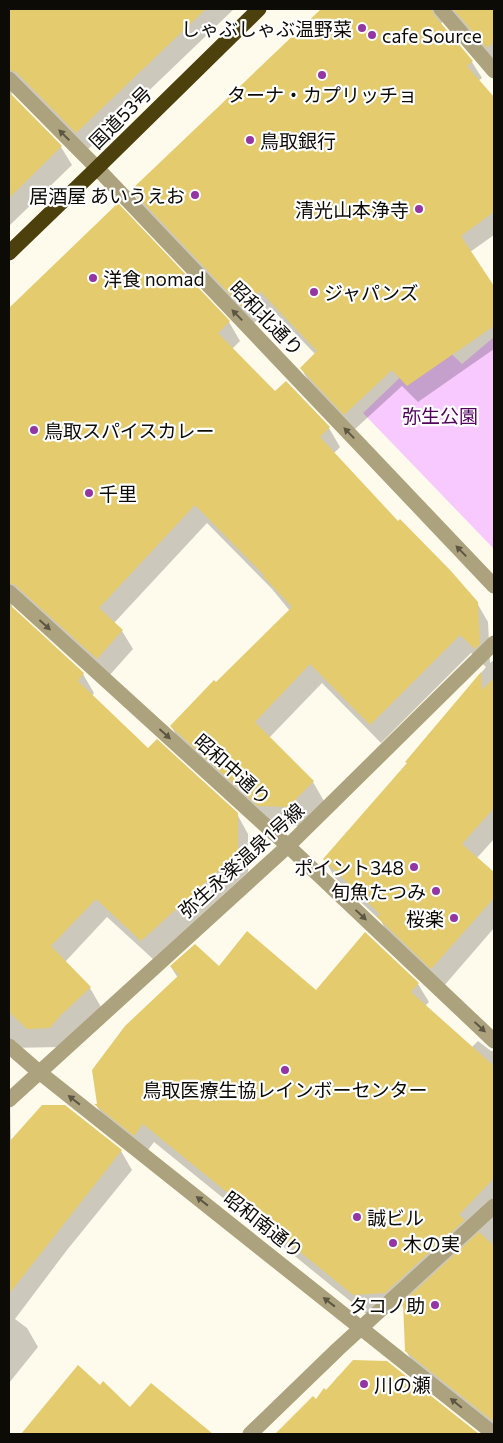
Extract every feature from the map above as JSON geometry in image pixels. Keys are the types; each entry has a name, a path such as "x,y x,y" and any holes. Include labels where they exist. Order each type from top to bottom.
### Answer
{"highway":[{"name":"国道53号","path":"9,253 259,9"}],"street":[{"path":"441,9 494,70"},
{"name":"昭和北通り","path":"9,79 97,168 494,586"},
{"name":"昭和中通り","path":"9,592 288,846 494,1040"},
{"name":"弥生永楽温泉1号線","path":"9,1100 288,846 494,643"},
{"name":"昭和南通り","path":"9,1046 39,1072 362,1327 494,1434"},
{"path":"250,1434 362,1327 494,1206"}],"green space":[{"name":"弥生公園","path":"494,337 494,549 363,413 438,341 462,364"}],"building":[{"path":"9,9 206,9 76,133 16,72 9,70"},
{"path":"321,9 432,9 434,15 473,61 467,66 494,97 494,212 461,236 494,286 494,326 407,386 392,370 344,415 300,368 317,351 260,291 243,308 131,190"},
{"path":"453,9 494,9 494,42 487,48"},
{"path":"9,92 62,146 9,198"},
{"path":"118,203 230,321 218,333 275,391 286,381 330,427 320,437 398,521 400,519 450,570 478,602 480,644 475,649 460,635 370,725 310,664 255,722 314,781 288,807 258,806 170,726 214,680 216,682 292,607 264,575 195,505 99,608 123,630 97,659 15,585 9,583 9,308"},
{"path":"9,604 84,673 78,681 148,748 157,739 238,813 238,853 141,941 96,899 51,946 91,987 50,1028 27,1029 9,1012"},
{"path":"481,672 482,690 494,678 494,808 462,844 494,872 494,898 431,969 377,917 380,914 323,859 407,763 405,762"},
{"path":"247,931 316,990 365,932 419,983 411,992 494,1066 494,1178 459,1215 465,1220 385,1293 353,1295 143,1124 134,1136 94,1104 97,1104 92,1070 125,1026 179,975 170,966 195,944 219,966"},
{"path":"42,1105 65,1105 122,1150 9,1294 9,1142"},
{"path":"479,1232 494,1246 494,1422 405,1351 403,1302"},
{"path":"353,1360 387,1361 479,1434 275,1434 313,1396 316,1399 324,1388 326,1390"},
{"path":"78,1365 100,1385 103,1381 130,1407 151,1383 213,1434 21,1434"}],"place":[{"name":"しゃぶしゃぶ温野菜","path":"362,28"},
{"name":"cafe Source","path":"372,35"},
{"name":"ターナ・カプリッチョ","path":"322,75"},
{"name":"鳥取銀行","path":"250,140"},
{"name":"居酒屋 あいうえお","path":"195,195"},
{"name":"清光山本浄寺","path":"419,209"},
{"name":"洋食 nomad","path":"93,278"},
{"name":"ジャパンズ","path":"314,292"},
{"name":"鳥取スパイスカレー","path":"34,430"},
{"name":"千里","path":"89,493"},
{"name":"ポイント348","path":"414,867"},
{"name":"旬魚たつみ","path":"436,891"},
{"name":"桜楽","path":"454,918"},
{"name":"鳥取医療生協レインボーセンター","path":"285,1070"},
{"name":"誠ビル","path":"357,1217"},
{"name":"木の実","path":"393,1243"},
{"name":"タコノ助","path":"435,1305"},
{"name":"川の瀬","path":"364,1384"}]}
